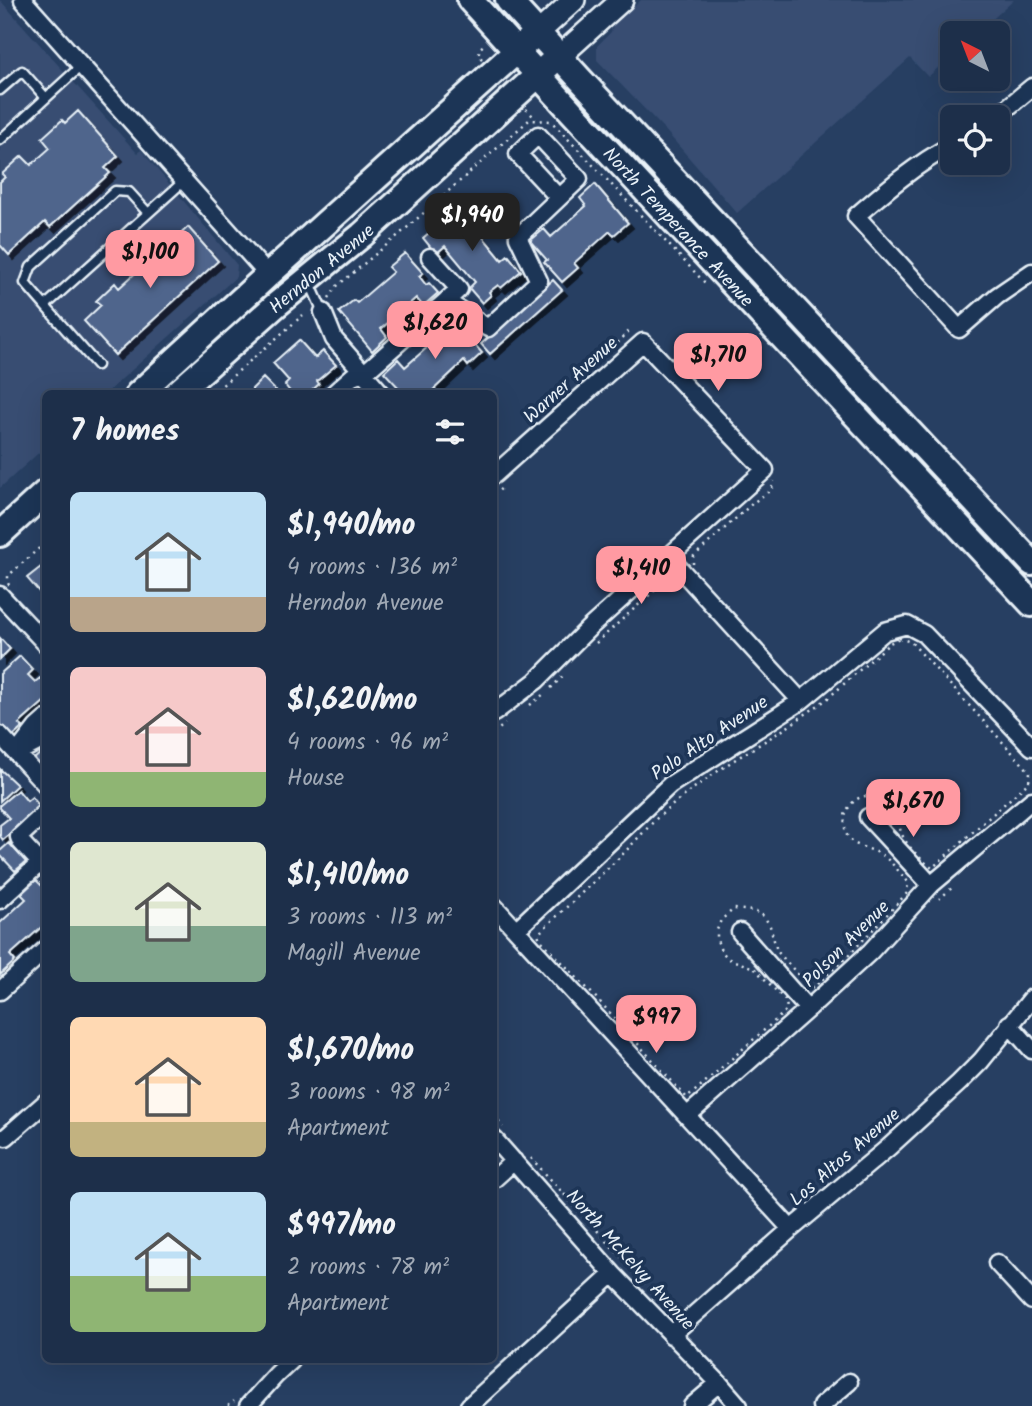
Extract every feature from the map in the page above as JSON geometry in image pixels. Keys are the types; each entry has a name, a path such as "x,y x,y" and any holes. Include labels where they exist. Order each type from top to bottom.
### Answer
{"main road":[{"name":"North Temperance Avenue","path":"470,0 1032,604"},
{"name":"North Temperance Avenue","path":"508,0 558,57 1032,563"},
{"name":"Herndon Avenue","path":"142,390 574,0"},
{"name":"Herndon Avenue","path":"180,390 276,304 362,235 622,0"},
{"path":"0,519 42,482"},
{"path":"0,534 42,496"},
{"path":"0,551 42,514"}],"street":[{"path":"23,0 268,275"},
{"path":"1010,105 1032,87"},
{"path":"940,151 898,180 856,216 959,329 997,296 1029,278"},
{"path":"446,301 488,328 540,281 518,236 559,198"},
{"path":"337,390 353,376 369,369 459,289 430,257"},
{"path":"326,305 334,339 378,390"},
{"path":"497,711 536,681 589,628 771,472 641,336"},
{"name":"Warner Avenue","path":"499,481 641,336"},
{"path":"669,557 801,701"},
{"path":"0,595 42,640"},
{"name":"Palo Alto Avenue","path":"516,930 670,785 801,701 886,631 906,625 924,634 1032,747"},
{"path":"17,753 42,723"},
{"path":"0,735 42,781"},
{"path":"17,753 42,740"},
{"name":"Polson Avenue","path":"687,1116 870,951 931,885 1032,800"},
{"path":"42,815 19,837 42,865"},
{"path":"869,817 931,885"},
{"path":"0,900 42,867"},
{"path":"497,909 791,1229"},
{"path":"740,932 808,1009"},
{"path":"0,991 42,953"},
{"name":"Los Altos Avenue","path":"671,1335 959,1083 981,1061 1032,998"},
{"path":"1009,1024 1032,1050"},
{"path":"6,1137 42,1106"},
{"name":"North McKelvy Avenue","path":"498,1133 514,1161 613,1274 739,1406"},
{"path":"497,1176 514,1161"},
{"path":"997,1263 1032,1301"},
{"path":"469,1406 613,1274"},
{"path":"248,1406 289,1363"},
{"path":"821,1406 849,1382"},
{"path":"692,1406 719,1383"}],"lane":[{"path":"0,140 81,66"},
{"path":"0,90 22,71 46,97"},
{"path":"45,306 184,181"},
{"path":"97,365 25,283 31,267 115,191 129,192 148,213"},
{"path":"308,278 326,305"}],"path":[{"path":"326,305 336,287 529,120 551,121 712,291"},
{"path":"217,390 303,315"},
{"path":"612,349 628,332 641,336"},
{"path":"693,565 693,557 772,488 771,472"},
{"path":"17,593 8,583 8,576 42,546"},
{"path":"665,581 673,583"},
{"path":"899,638 911,642 1030,772 1029,782 932,868 904,839 899,815 892,804 869,795 856,800 845,813 845,829 852,842 886,857 908,882 907,893 850,954 815,986 810,988 777,951 770,926 764,916 754,911 734,909 721,920 717,930 721,951 729,959 754,968 786,1001 787,1010 687,1098 540,939 538,934 657,818 731,762 827,699 899,638"},
{"path":"531,1157 670,1310 682,1310"}],"shaded area":[{"path":"0,0 137,153 141,150 237,265 236,277 109,390 42,390 42,450 0,488"},
{"path":"641,0 1014,0 990,21 940,21 940,66 928,77 910,58 737,213 664,129 597,60 597,46 611,32 613,26"}],"building":[{"path":"78,111 118,156 105,168 110,173 50,227 45,222 9,255 0,245 0,182 5,177 2,174 22,156 31,165 50,148 42,138 62,120 65,123"},
{"path":"595,184 628,223 614,235 610,231 574,263 578,268 562,282 530,241 544,229 551,237 586,206 580,198"},
{"path":"462,205 472,218 469,220 502,260 508,255 521,271 501,288 498,285 489,292 491,295 482,303 469,288 475,282 445,246 436,254 423,238"},
{"path":"188,227 218,261 115,355 84,321 101,305 96,301 115,283 119,288 152,258 148,254 167,237 172,242"},
{"path":"405,253 423,273 419,276 426,285 429,283 438,293 423,306 416,298 381,329 387,337 372,351 339,312 354,300 357,303 393,272 388,267"},
{"path":"553,280 562,290 490,354 481,344"},
{"path":"449,315 482,353 468,366 464,361 433,390 401,390 384,372 398,359 405,367 440,336 434,328"},
{"path":"299,340 315,358 323,351 336,365 317,381 319,384 312,390 289,390 285,385 289,381 273,363"},
{"path":"263,378 275,390 252,390"},
{"path":"42,566 42,593 41,594 27,578"},
{"path":"0,638 10,649 0,659"},
{"path":"20,656 33,670 28,675 35,682 40,678 42,680 42,704 19,724 23,727 11,738 0,725 0,674"},
{"path":"42,752 42,771 32,761"},
{"path":"0,769 17,785 0,801"},
{"path":"18,790 27,801 32,797 41,808 3,840 0,836 0,825 9,818 0,805"},
{"path":"9,843 26,862 15,871 0,855 0,851"},
{"path":"36,880 42,886 42,927 10,955 15,961 0,975 0,923 26,899 21,894"}]}
